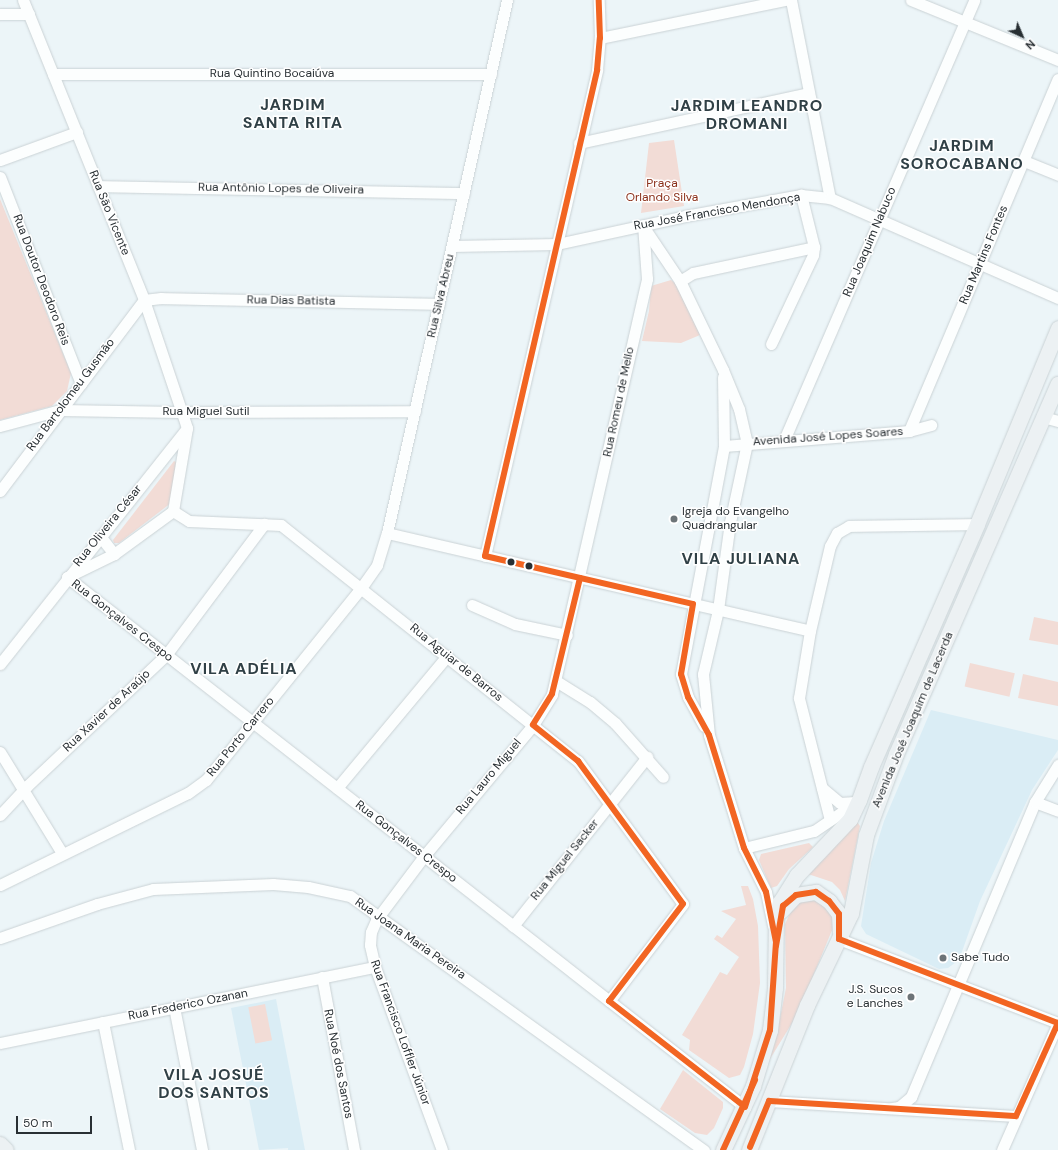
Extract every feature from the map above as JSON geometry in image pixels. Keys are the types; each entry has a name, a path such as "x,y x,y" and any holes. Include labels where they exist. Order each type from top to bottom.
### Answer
{"main road":[{"name":"Avenida José Joaquim de Lacerda","path":"724,1150 745,1107 770,1030 776,942 776,917 786,889 850,819 860,800 870,767 977,524 1058,328"},
{"name":"Avenida José Joaquim de Lacerda","path":"749,1150 806,1004 839,939 857,890 859,865 866,835 896,754 1058,384"},
{"path":"776,942 784,906 796,895 809,891 824,896 839,914 841,921 839,939"},
{"path":"0,1144 6,1150"}],"street":[{"name":"Rua São Vicente","path":"23,0 144,300 183,412 187,428"},
{"name":"Rua Silva Abreu","path":"361,588 377,565 387,533 507,0"},
{"path":"485,556 597,70 600,38 599,0"},
{"path":"600,38 785,0"},
{"path":"791,0 830,198"},
{"path":"911,0 1058,60"},
{"name":"Rua Joaquim Nabuco","path":"784,440 974,0"},
{"path":"0,14 29,14"},
{"name":"Rua Quintino Bocaiúva","path":"53,74 491,74"},
{"name":"Rua Martins Fontes","path":"909,431 1058,79"},
{"path":"579,143 809,93"},
{"path":"0,160 77,132"},
{"path":"1024,161 1058,175"},
{"name":"Rua Doutor Deodoro Reis","path":"0,177 81,384"},
{"name":"Rua Antônio Lopes de Oliveira","path":"98,186 464,193"},
{"path":"771,344 813,255 814,247 801,195"},
{"name":"Rua José Francisco Mendonça","path":"452,246 557,244 643,225 801,195 830,198 1058,298"},
{"path":"643,225 680,281 723,370 739,409 747,443 730,522 718,610 703,674 709,735 744,848 766,892 776,942"},
{"name":"Rua Romeu de Mello","path":"580,578 647,279 643,225"},
{"path":"680,281 693,274 814,247"},
{"name":"Rua Dias Batista","path":"144,300 161,298 439,304"},
{"name":"Rua Bartolomeu Gusmão","path":"0,491 144,300"},
{"path":"709,735 688,697 681,674 724,446 723,370"},
{"name":"Rua Miguel Sutil","path":"0,426 60,410 183,412 415,411"},
{"path":"1043,417 1058,421"},
{"name":"Avenida José Lopes Soares","path":"724,446 909,431 931,425"},
{"path":"67,577 114,554 173,511 187,428"},
{"name":"Rua Oliveira César","path":"0,664 67,577 187,428"},
{"path":"168,452 180,450 183,458"},
{"name":"Rua Aguiar de Barros","path":"173,511 189,521 281,525 578,761 682,904 609,1001"},
{"name":"Rua Xavier de Araújo","path":"0,814 24,789 166,655 264,524"},
{"path":"830,820 799,698 810,631 830,546 837,533 849,526 977,524"},
{"path":"387,533 810,631"},
{"path":"100,536 114,554"},
{"name":"Rua Gonçalves Crespo","path":"67,577 745,1107"},
{"name":"Rua Lauro Miguel","path":"379,916 424,856 533,725 552,694 568,635 580,578"},
{"name":"Rua Porto Carrero","path":"0,885 62,853 188,793 206,780 361,588"},
{"path":"472,605 515,624 568,635"},
{"path":"337,788 447,656"},
{"path":"556,682 590,702 615,723 647,757 663,777"},
{"path":"0,752 62,853"},
{"name":"Rua Miguel Sacker","path":"513,926 647,757"},
{"path":"892,1108 903,1105 911,1097 1035,802 1058,765"},
{"path":"822,787 840,803 851,804 860,800"},
{"name":"Avenida José Joaquim de Lacerda","path":"744,848 814,831 860,800"},
{"path":"1035,802 1058,811"},
{"name":"Rua Joana Maria Pereira","path":"0,938 97,904 153,889 273,884 308,887 350,896 704,1150"},
{"name":"Rua Francisco Loffler Júnior","path":"379,916 371,932 370,945 375,967 442,1150"},
{"path":"839,939 1058,1023 1002,1150"},
{"name":"Rua Frederico Ozanan","path":"0,1042 375,967"},
{"name":"Rua Noé dos Santos","path":"322,977 354,1150"},
{"path":"174,1007 202,1150"},
{"path":"103,1022 129,1150"},
{"path":"911,1097 917,1108 922,1110"},
{"path":"769,1101 1016,1116"}],"shaded area":[{"path":"931,710 1058,740 1058,750 1032,790 980,901 959,960 948,968 939,969 866,934 861,926 871,863 884,821"},
{"path":"276,999 305,1150 288,1150 288,1148 259,1150 231,1008"}],"green space":[{"name":"Praça Orlando Silva","path":"674,140 684,206 641,213 649,143"},
{"path":"0,199 71,373 67,391 52,406 0,420"},
{"path":"671,280 678,285 700,335 681,343 642,341 649,311 651,286"},
{"path":"174,461 176,462 171,503 119,543 114,543 113,540"},
{"path":"1034,617 1058,622 1058,645 1029,640"},
{"path":"970,663 1015,673 1009,697 965,686"},
{"path":"1023,674 1058,682 1058,706 1018,698"},
{"path":"855,819 860,826 845,901 840,890 832,882 808,874 803,875"},
{"path":"809,843 813,847 789,869 777,886 771,888 759,860 761,854"},
{"path":"741,886 748,886 753,899 758,926 760,983 753,1034 744,1067 740,1075 729,1078 689,1050 690,1040 682,1035 720,972 727,975 739,957 714,939 717,935 722,938 736,919 721,911 746,905"},
{"path":"806,899 814,900 831,911 835,923 797,1015 770,1059 751,1107 780,1018 786,988 785,924 794,905"},
{"path":"265,1004 272,1040 255,1044 248,1007"},
{"path":"683,1070 723,1102 723,1108 714,1128 707,1135 695,1133 660,1109"}],"transit line":[{"path":"485,556 597,70 600,38 599,0"},
{"path":"485,556 693,604 681,674 688,697 709,735 744,848 766,892 776,942 770,1030 745,1107"},
{"path":"580,578 552,694 533,725 578,761 683,904 609,1001 745,1107"},
{"path":"776,946 783,906 796,895 816,892 829,901 839,914 839,939 1058,1023"},
{"path":"750,1147 769,1101 1016,1116 1058,1023"},
{"path":"723,1150 755,1080"}],"place":[{"name":"Igreja do Evangelho Quadrangular","path":"674,519"},
{"name":"Sabe Tudo","path":"943,958"},
{"name":"J.S. Sucos e Lanches","path":"911,997"}],"district":[{"name":"JARDIM SANTA RITA","path":"293,114"},
{"name":"JARDIM LEANDRO DROMANI","path":"747,115"},
{"name":"JARDIM SOROCABANO","path":"962,155"},
{"name":"VILA JULIANA","path":"741,559"},
{"name":"VILA ADÉLIA","path":"244,669"},
{"name":"VILA JOSUÉ DOS SANTOS","path":"214,1084"}]}
